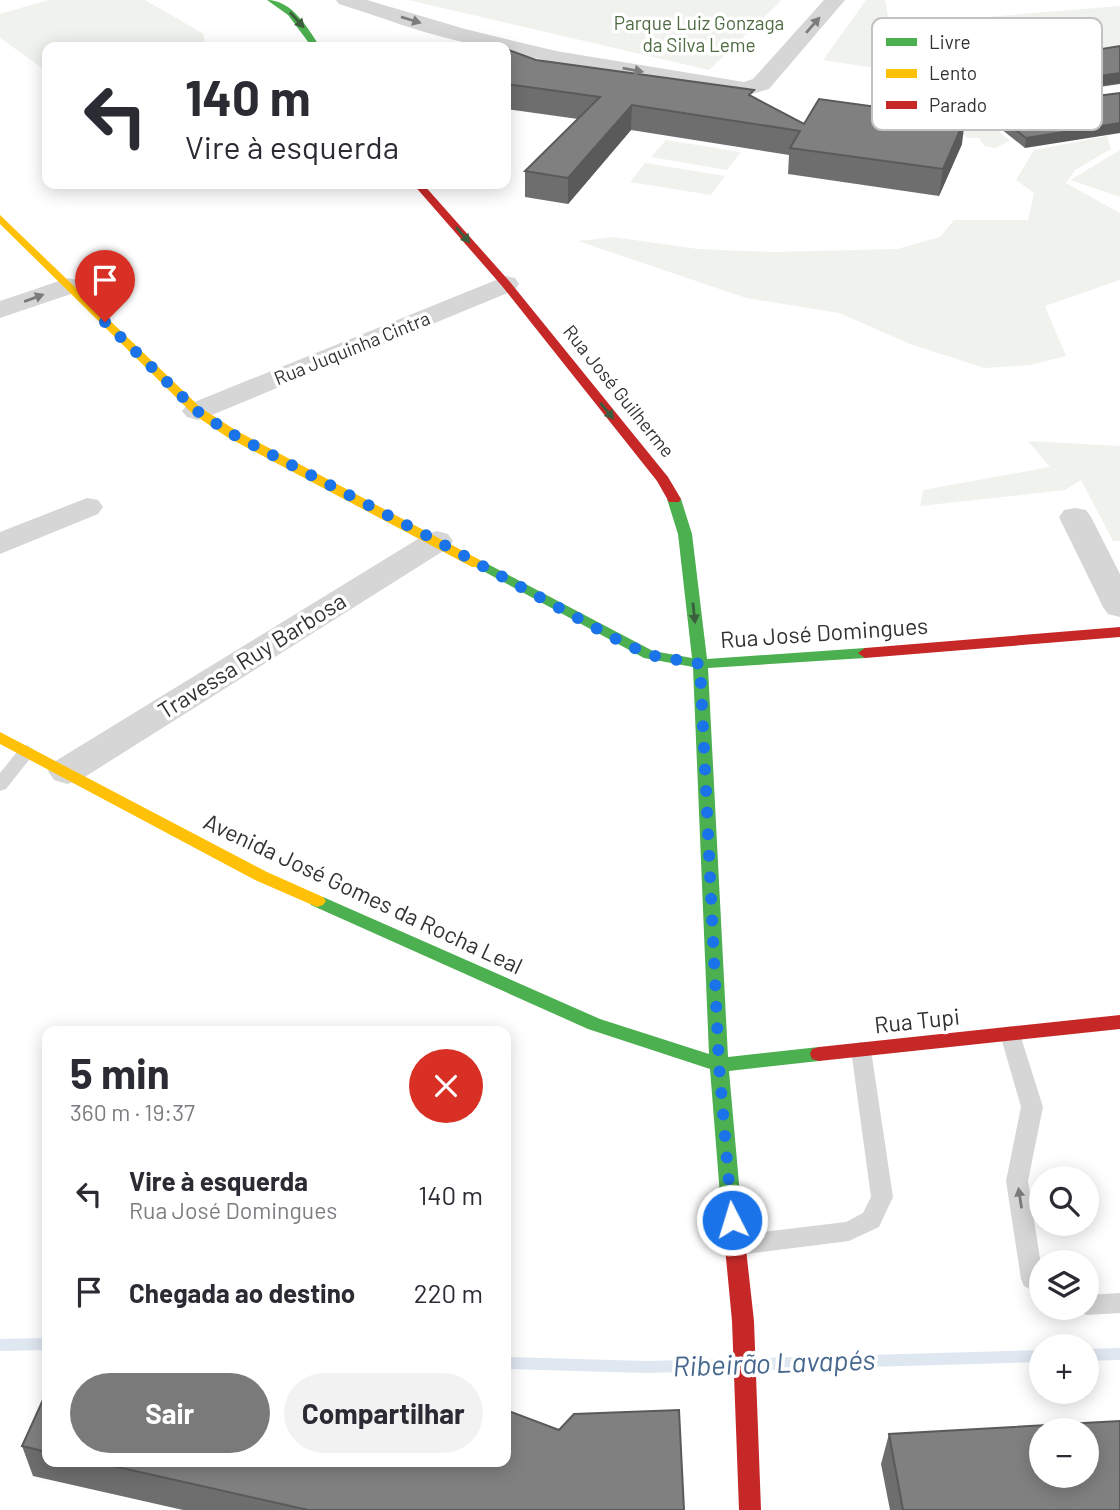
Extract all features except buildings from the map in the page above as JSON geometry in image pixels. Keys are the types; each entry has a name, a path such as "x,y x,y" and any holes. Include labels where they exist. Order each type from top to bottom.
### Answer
{"street":[{"path":"271,0 297,18 313,42"},
{"path":"346,0 493,42"},
{"path":"511,46 556,57 745,89 761,84 835,0"},
{"path":"729,87 746,68"},
{"name":"Rua José Guilherme","path":"422,189 506,284 663,480 678,506 685,534 700,664 719,1065 743,1321 750,1510"},
{"name":"Rua José Domingues","path":"0,218 197,411 232,434 649,655 700,664 761,662 1120,632"},
{"name":"Rua Juquinha Cintra","path":"197,411 506,284"},
{"path":"0,310 68,286"},
{"path":"0,544 87,508"},
{"path":"1075,517 1120,607"},
{"name":"Travessa Ruy Barbosa","path":"67,771 437,541"},
{"name":"Avenida José Gomes da Rocha Leal","path":"0,737 261,876 594,1024 719,1065"},
{"name":"Rua Tupi","path":"719,1065 1120,1022"}],"lane":[{"path":"0,785 27,751"},
{"path":"1010,1034 1032,1107 1017,1181 1029,1259"},
{"path":"734,1245 849,1231 871,1220 882,1197 861,1050"},
{"path":"1099,1304 1120,1303"}],"green space":[{"path":"48,0 145,0 204,34 204,42 42,42 42,68 0,38 0,14"},
{"name":"Parque Luiz Gonzaga da Silva Leme","path":"408,0 782,0 709,70"},
{"path":"866,0 885,0 888,16 891,18 872,18 872,68 823,60"},
{"path":"1120,6 1120,54 1102,57 1102,18 975,18"},
{"path":"955,130 998,130 1010,141 995,148 984,146 979,138 968,138"},
{"path":"1107,136 1111,149 1075,170 1066,183 1120,213 1120,280 1045,306 1066,356 1030,365 984,368 910,344 839,313 746,298 578,241 613,237 698,249 772,252 897,249 940,237 954,220 1028,220 1034,193 1016,180 1034,150"},
{"path":"666,140 741,152 727,170 651,157"},
{"path":"1120,150 1120,197 1070,180"},
{"path":"645,163 725,176 711,195 630,182"},
{"path":"1028,441 1120,446 1120,541 1113,541 1081,480 1065,490 920,506 923,490 1050,467"}],"waterway":[{"name":"Ribeirão Lavapés","path":"0,1345 42,1344"},
{"name":"Ribeirão Lavapés","path":"1099,1355 1120,1354"},
{"name":"Ribeirão Lavapés","path":"758,1364 1029,1356"},
{"name":"Ribeirão Lavapés","path":"511,1363 646,1367 729,1365"}],"traffic: fast":[{"path":"271,0 291,13 312,42"},
{"path":"674,499 685,534 700,664 719,1065 730,1195"},
{"path":"477,564 649,655 700,664 865,653"},
{"path":"317,901 594,1024 719,1065 819,1054"}],"traffic: slow":[{"path":"0,218 197,411 232,434 477,564"},
{"path":"0,737 261,876 317,901"}],"traffic: jam":[{"path":"422,189 506,284 663,480 674,499"},
{"path":"865,653 1120,632"},
{"path":"819,1054 1120,1022"},
{"path":"730,1195 743,1321 750,1510"}],"route":[{"path":"105,322 197,411 232,434 437,541 614,638 649,655 700,664 719,1065 732,1220"}]}
